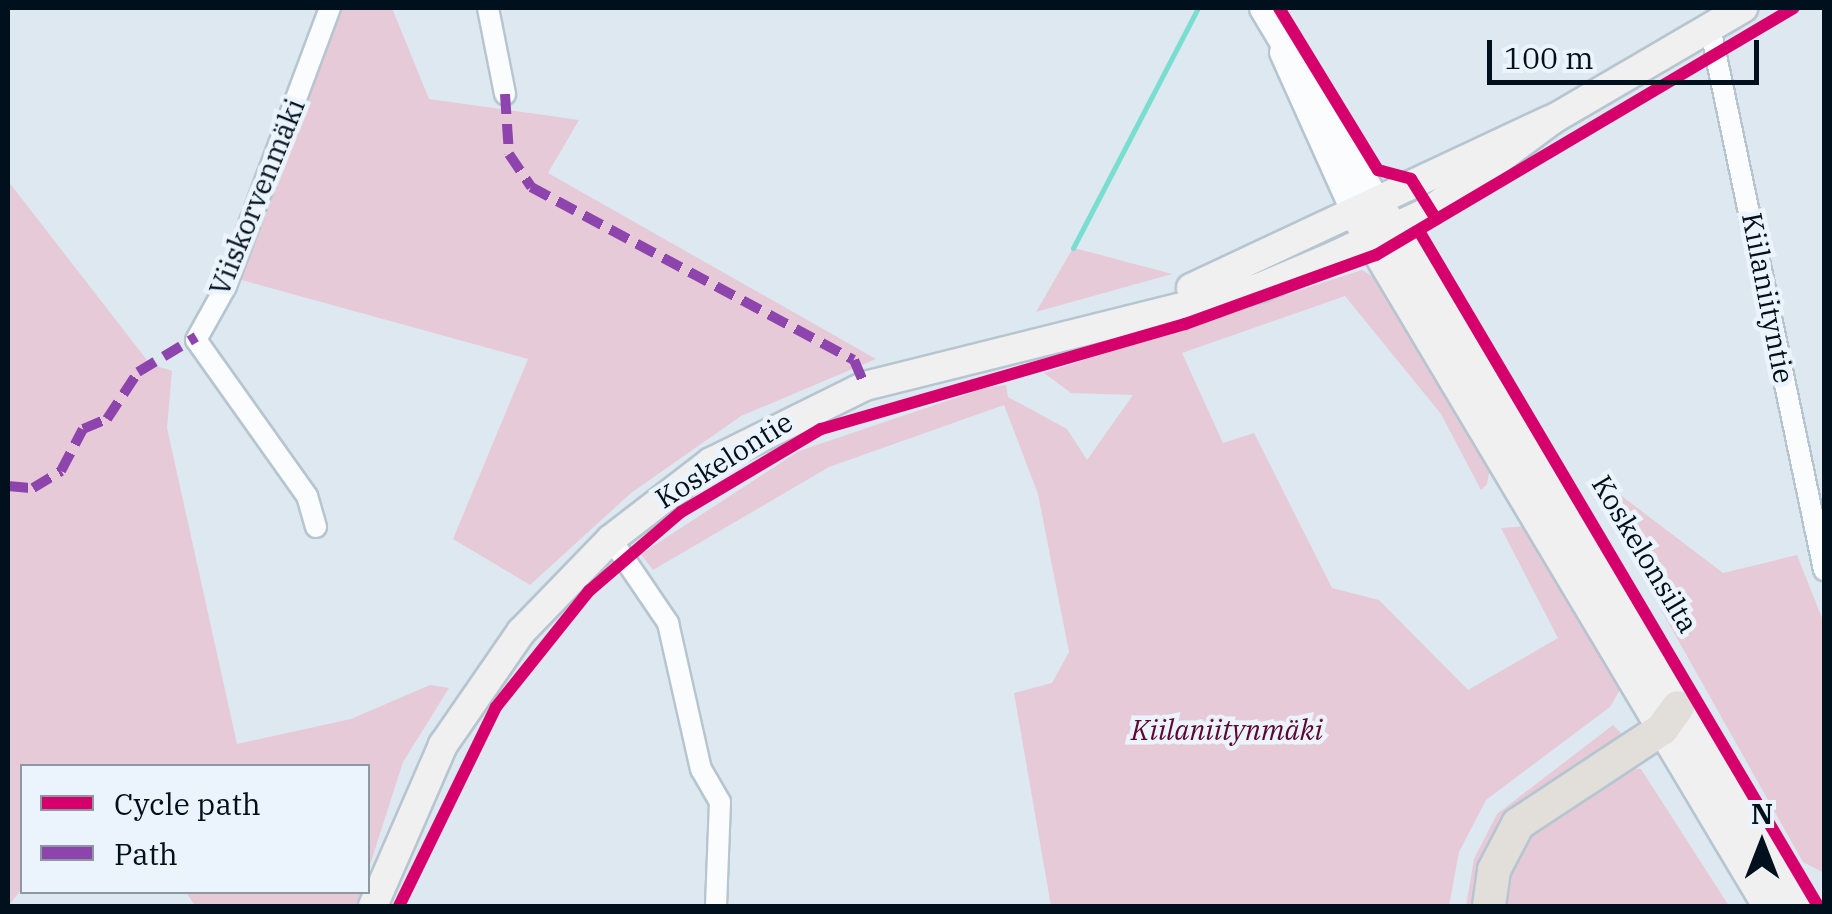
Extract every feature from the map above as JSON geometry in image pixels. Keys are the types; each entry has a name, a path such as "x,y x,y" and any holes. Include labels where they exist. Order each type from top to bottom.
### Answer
{"highway":[{"path":"1488,906 1494,870 1518,824 1670,718"}],"main road":[{"name":"Koskelontie","path":"373,906 416,799 476,692 611,538 711,462 801,412 922,368 1156,306 1374,223 1744,8"},
{"path":"1374,223 1670,718 1797,906"},
{"path":"1670,718 1768,906"}],"street":[{"name":"Viiskorvenmäki","path":"316,527 313,506 196,340 226,286 330,8"},
{"path":"488,8 505,94"},
{"path":"1262,8 1374,223"},
{"name":"Kiilaniityntie","path":"1710,27 1824,570"},
{"path":"611,538 668,623 701,769 720,802 716,906"}],"green space":[{"path":"343,8 392,8 429,99 579,120 548,173 876,359 741,416 631,493 530,585 453,539 528,359 238,279"},
{"path":"8,181 150,364 172,371 167,428 237,744 351,719 430,685 449,688 403,762 370,865 370,764 20,764 20,891 8,906"},
{"path":"1073,248 1097,254 1172,274 1036,312"},
{"name":"Kiilaniitynmäki","path":"1362,270 1379,280 1491,463 1487,484 1481,490 1441,414 1345,296 1182,353 1223,443 1254,433 1332,588 1379,600 1468,690 1558,638 1501,528 1528,526 1623,684 1610,707 1486,800 1459,852 1449,906 1051,906 1014,693 1052,683 1069,652 1038,494 1004,405 829,467 653,570 641,554 799,451 985,388 1006,385 1008,397 1067,429 1087,460 1133,395 1071,393 1044,373"},
{"path":"1602,481 1723,573 1797,555 1824,623 1824,873 1803,862 1624,544"},
{"path":"1613,725 1622,734 1524,802 1478,906 1466,906 1474,859 1497,814"},
{"path":"1627,768 1641,769 1729,906 1499,906 1526,835"},
{"path":"187,894 360,894 356,906 195,906"}],"waterway":[{"path":"1073,248 1198,8"}],"marked path":[{"path":"505,94 509,154 531,187 854,360 865,386"},
{"path":"8,486 33,488 61,471 83,429 107,419 138,372 196,337"}],"cycle path":[{"path":"1279,8 1378,170 1411,179 1436,219"},
{"path":"399,906 496,707 589,591 681,512 821,429 1185,324 1376,255 1793,8"},
{"name":"Koskelonsilta","path":"1419,231 1818,906"}]}
